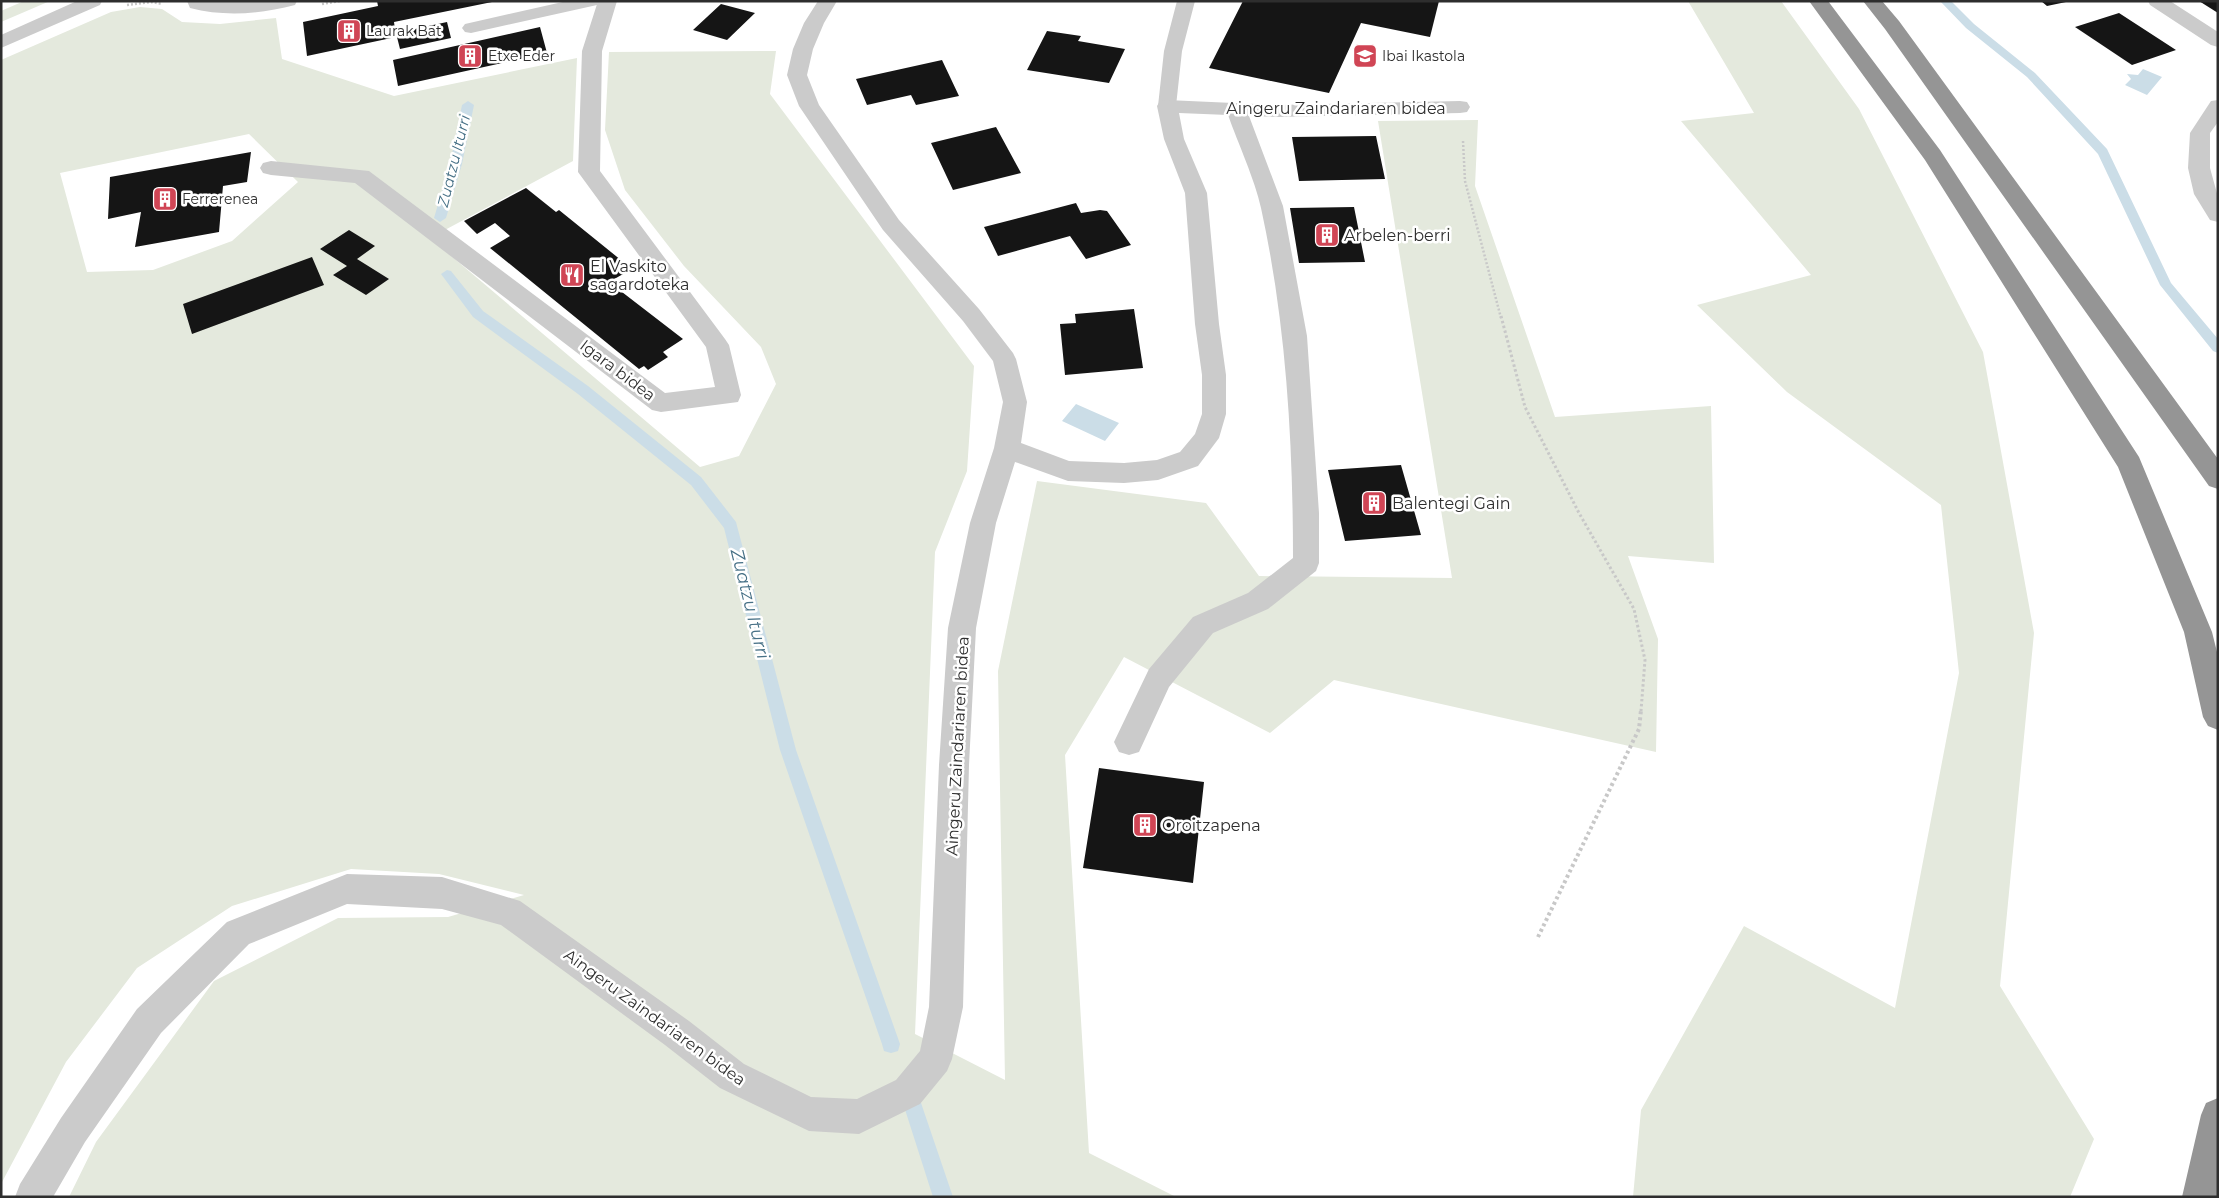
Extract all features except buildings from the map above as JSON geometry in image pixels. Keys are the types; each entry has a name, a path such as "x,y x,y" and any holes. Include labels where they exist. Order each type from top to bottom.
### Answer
{"highway":[{"path":"1818,1 1933,155 2130,464 2198,632 2218,717"},
{"path":"1872,1 1892,25 2218,479"},
{"path":"2200,1197 2218,1115"}],"street":[{"path":"1,42 93,1"},
{"path":"196,1 197,4 215,8 246,8 288,1"},
{"name":"Igara bidea","path":"271,168 361,176 661,403 729,395 717,345 589,172 592,51 608,1"},
{"name":"Aingeru Zaindariaren bidea","path":"33,1197 73,1130 149,1021 238,933 347,889 442,892 509,912 677,1033 732,1076 809,1114 859,1117 908,1092 935,1059 946,1007 954,765 962,628 983,523 1007,448 1015,402 1004,359 971,315 891,225 809,106 797,75 803,49 814,23 828,1"},
{"path":"2157,1 2218,41"},
{"path":"1007,448 1068,471 1124,473 1158,470 1189,459 1206,438 1214,414 1214,375 1207,324 1196,192 1174,139 1166,106"},
{"name":"Aingeru Zaindariaren bidea","path":"1166,106 1278,111 1460,107"},
{"path":"2218,106 2200,133 2199,168 2205,194 2218,215"},
{"path":"1129,742 1159,678 1203,625 1258,601 1306,563 1306,513 1295,336 1272,206 1236,109"}],"lane":[{"path":"471,28 591,1"},
{"path":"1166,106 1174,51 1186,1"}],"path":[{"path":"1460,107 1465,181 1525,407 1579,513 1634,608 1645,660 1639,730 1538,937"}],"shaded area":[{"path":"24,1 50,1 1,22 1,11"},
{"path":"1688,1 1781,1 1859,109 1983,352 2034,633 2000,986 2094,1139 2070,1197 1633,1197 1641,1110 1744,926 1895,1008 1959,673 1941,505 1787,392 1697,305 1811,275 1681,121 1754,113"},
{"path":"140,7 162,9 182,22 220,24 276,18 282,59 394,96 577,58 573,161 430,238 700,467 739,456 776,384 761,347 684,266 625,190 605,130 609,52 776,51 770,94 974,366 967,471 935,552 915,1034 1005,1080 998,671 1037,481 1206,503 1259,576 1452,578 1378,121 1478,120 1475,186 1555,417 1711,406 1714,563 1628,556 1658,639 1656,752 1334,680 1270,733 1124,657 1065,755 1089,1153 1176,1197 69,1197 96,1142 214,981 338,918 448,917 524,895 439,874 351,869 232,906 137,968 66,1062 1,1184 1,60 111,12","holes":["249,134 298,182 232,241 153,270 87,272 60,173"]}],"water":[{"path":"2143,69 2162,77 2147,95 2125,85 2131,79 2127,74 2138,75"},
{"path":"1076,404 1119,423 1105,441 1062,421"}],"waterway":[{"path":"1945,1 1970,26 2031,75 2103,152 2166,285 2218,348"},
{"name":"Zuatzu Iturri","path":"440,218 456,164 468,105"},
{"name":"Zuatzu Iturri","path":"447,274 478,314 583,390 696,481 731,526 788,750 891,1044"},
{"name":"Zuatzu Iturri","path":"910,1097 943,1197"}],"place":[{"name":"Laurak Bat","path":"349,31"},
{"name":"Etxe Eder","path":"470,56"},
{"name":"Ibai Ikastola","path":"1365,56"},
{"name":"Ferrerenea","path":"165,199"},
{"name":"Arbelen-berri","path":"1327,235"},
{"name":"El Vaskito sagardoteka","path":"572,275"},
{"name":"Balentegi Gain","path":"1374,503"},
{"name":"Oroitzapena","path":"1145,825"}]}
